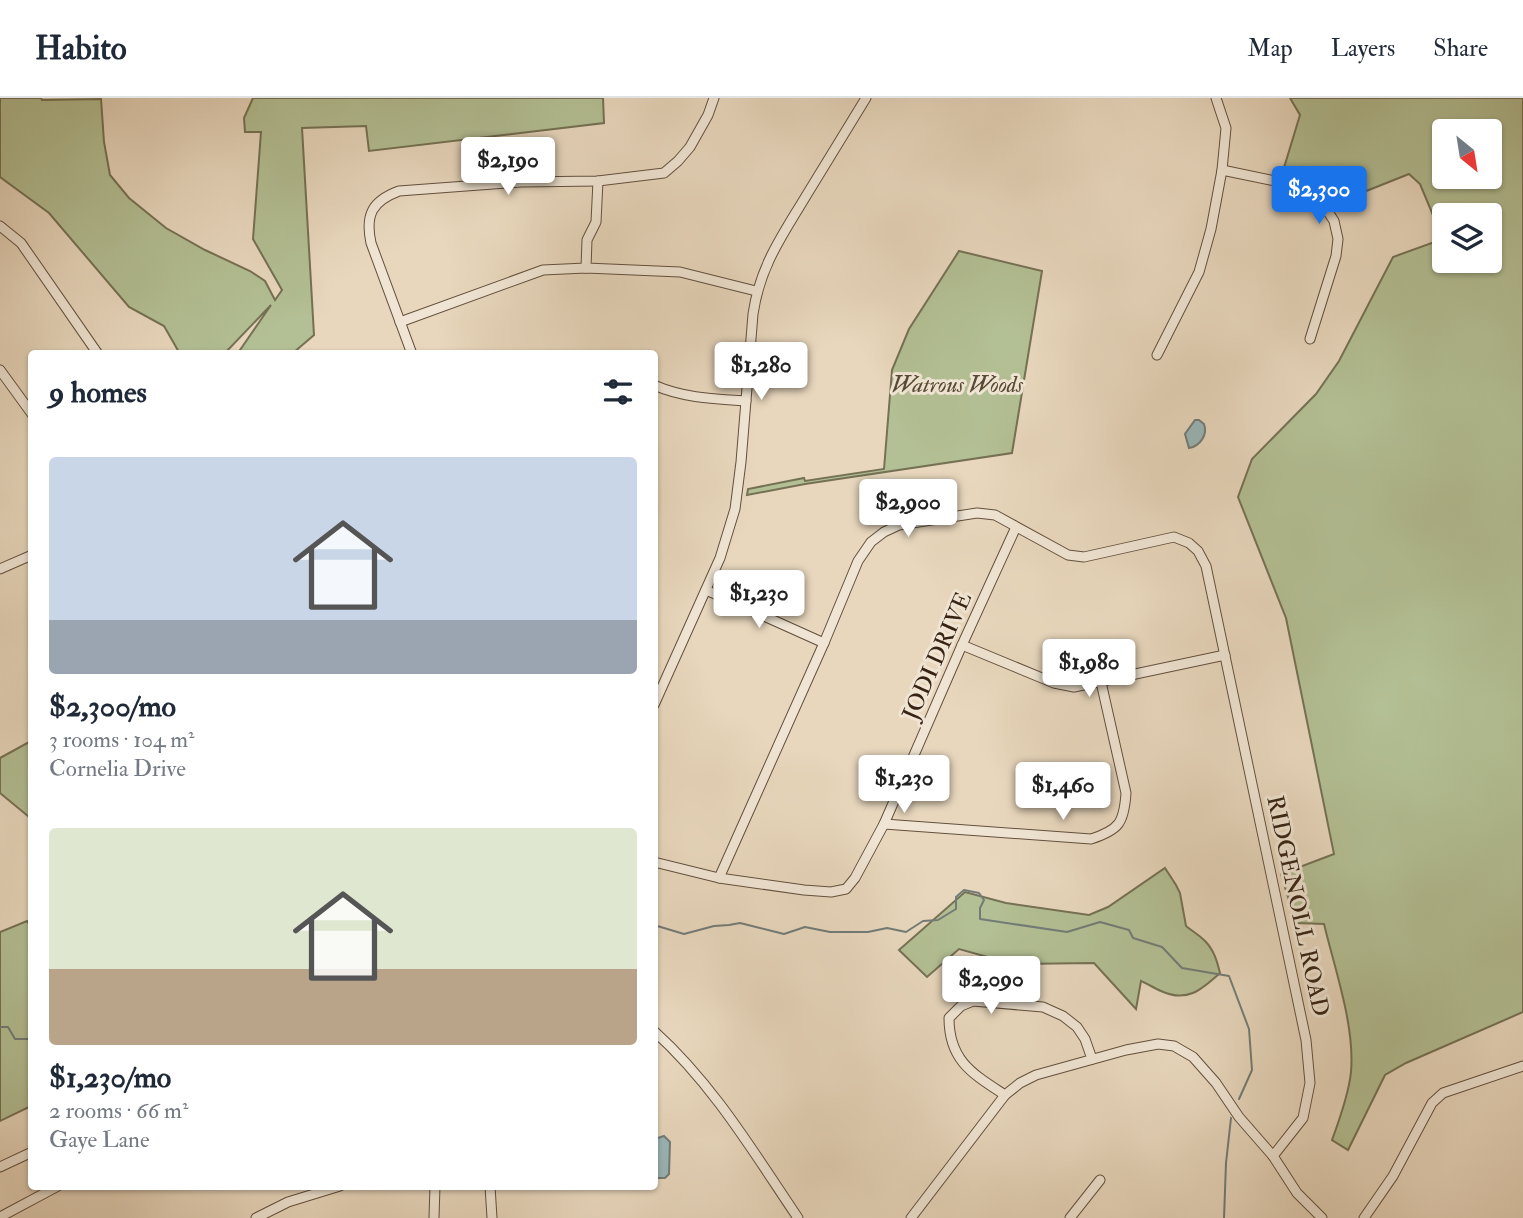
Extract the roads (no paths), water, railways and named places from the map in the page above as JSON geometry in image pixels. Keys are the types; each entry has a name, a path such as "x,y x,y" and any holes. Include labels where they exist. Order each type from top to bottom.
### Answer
{"street":[{"path":"411,350 371,243 368,226 377,202 399,191 521,182 598,181 664,173 690,147 714,98"},
{"path":"658,696 723,550 735,509 756,291 770,256 866,98"},
{"path":"1157,355 1199,272 1212,229 1226,128 1216,98"},
{"path":"1222,170 1294,185 1324,205 1334,221 1338,239 1336,256 1310,339"},
{"path":"586,268 587,240 596,222 598,181"},
{"path":"0,226 21,243 95,350"},
{"path":"400,321 543,270 586,268 680,272 756,291"},
{"path":"0,370 28,408"},
{"path":"658,387 700,398 746,401"},
{"name":"RIDGENOLL ROAD","path":"719,878 858,561 871,542 884,532 899,525 977,513 995,515 1068,555 1084,557 1174,537 1189,543 1198,551 1206,566 1304,1026 1311,1083 1303,1118 1273,1156"},
{"name":"JODI DRIVE","path":"658,863 719,878 804,890 831,892 846,888 855,878 884,824 1016,527"},
{"path":"0,557 2,568 28,557"},
{"path":"706,590 824,643"},
{"path":"962,645 1054,683 1074,687 1225,655"},
{"path":"884,824 1091,839 1108,833 1119,825 1125,809 1126,793 1101,682"},
{"path":"1005,1095 971,1072 957,1052 949,1034 949,1018 961,1006 973,1001 1043,1007 1063,1016 1077,1027 1085,1039 1092,1059"},
{"path":"658,1035 680,1055 715,1097 798,1218"},
{"path":"911,1218 1005,1095 1020,1083 1092,1059 1158,1044 1174,1046 1193,1057 1273,1156 1297,1193 1322,1218"},
{"path":"1364,1218 1393,1176 1432,1103 1443,1093 1523,1066"},
{"path":"0,1167 28,1154"},
{"path":"1070,1218 1100,1180"},
{"path":"0,1217 51,1190"},
{"path":"256,1218 288,1202 328,1190"},
{"path":"434,1218 435,1190"},
{"path":"489,1190 492,1218"}],"water":[{"path":"1195,420 1204,424 1205,432 1200,442 1189,448 1185,434"},
{"path":"664,1136 670,1142 669,1174 665,1178 658,1178 658,1138"}],"waterway":[{"path":"658,926 684,934 740,923 784,934 805,927 830,932 868,932 887,928 906,932 923,921 938,920 956,909 956,897 964,890 979,893 984,900 980,908 980,919 1067,932 1100,922 1129,930 1133,938 1162,947 1182,968 1229,976 1249,1029 1252,1070 1239,1099"},
{"path":"0,1027 8,1027 15,1039 28,1039"},
{"path":"1224,1218 1231,1118"}],"park label":[{"name":"Watrous Woods","path":"957,384"}]}
